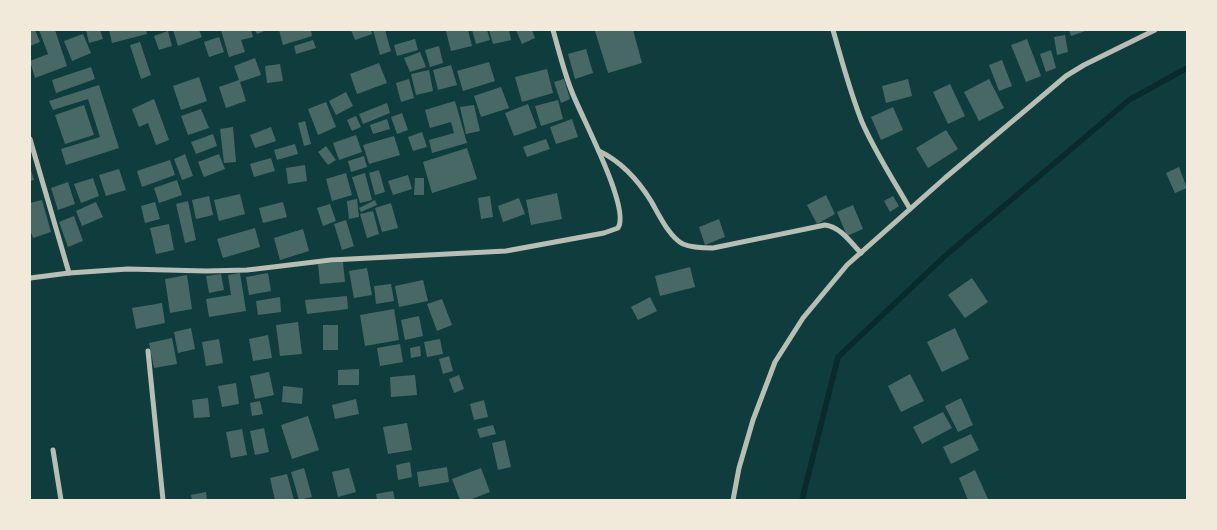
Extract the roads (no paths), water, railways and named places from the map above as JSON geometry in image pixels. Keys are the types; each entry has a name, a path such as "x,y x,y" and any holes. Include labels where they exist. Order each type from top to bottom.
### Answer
{"street":[{"path":"30,278 128,269 247,270 330,260 506,251 604,233 618,228 621,224 621,218 599,151 572,92 553,30"},
{"path":"833,30 851,94 862,122 910,209"},
{"path":"734,500 739,468 753,420 776,362 802,318 847,266 910,209 1066,76 1084,65 1155,30"},
{"path":"30,139 69,273"},
{"path":"599,151 621,163 649,198 667,227 682,243 699,248 713,248 833,226 861,253"},
{"path":"148,351 163,500"},
{"path":"53,450 61,500"}],"waterway":[{"path":"802,500 838,357 945,256 1129,100 1187,68"}]}
